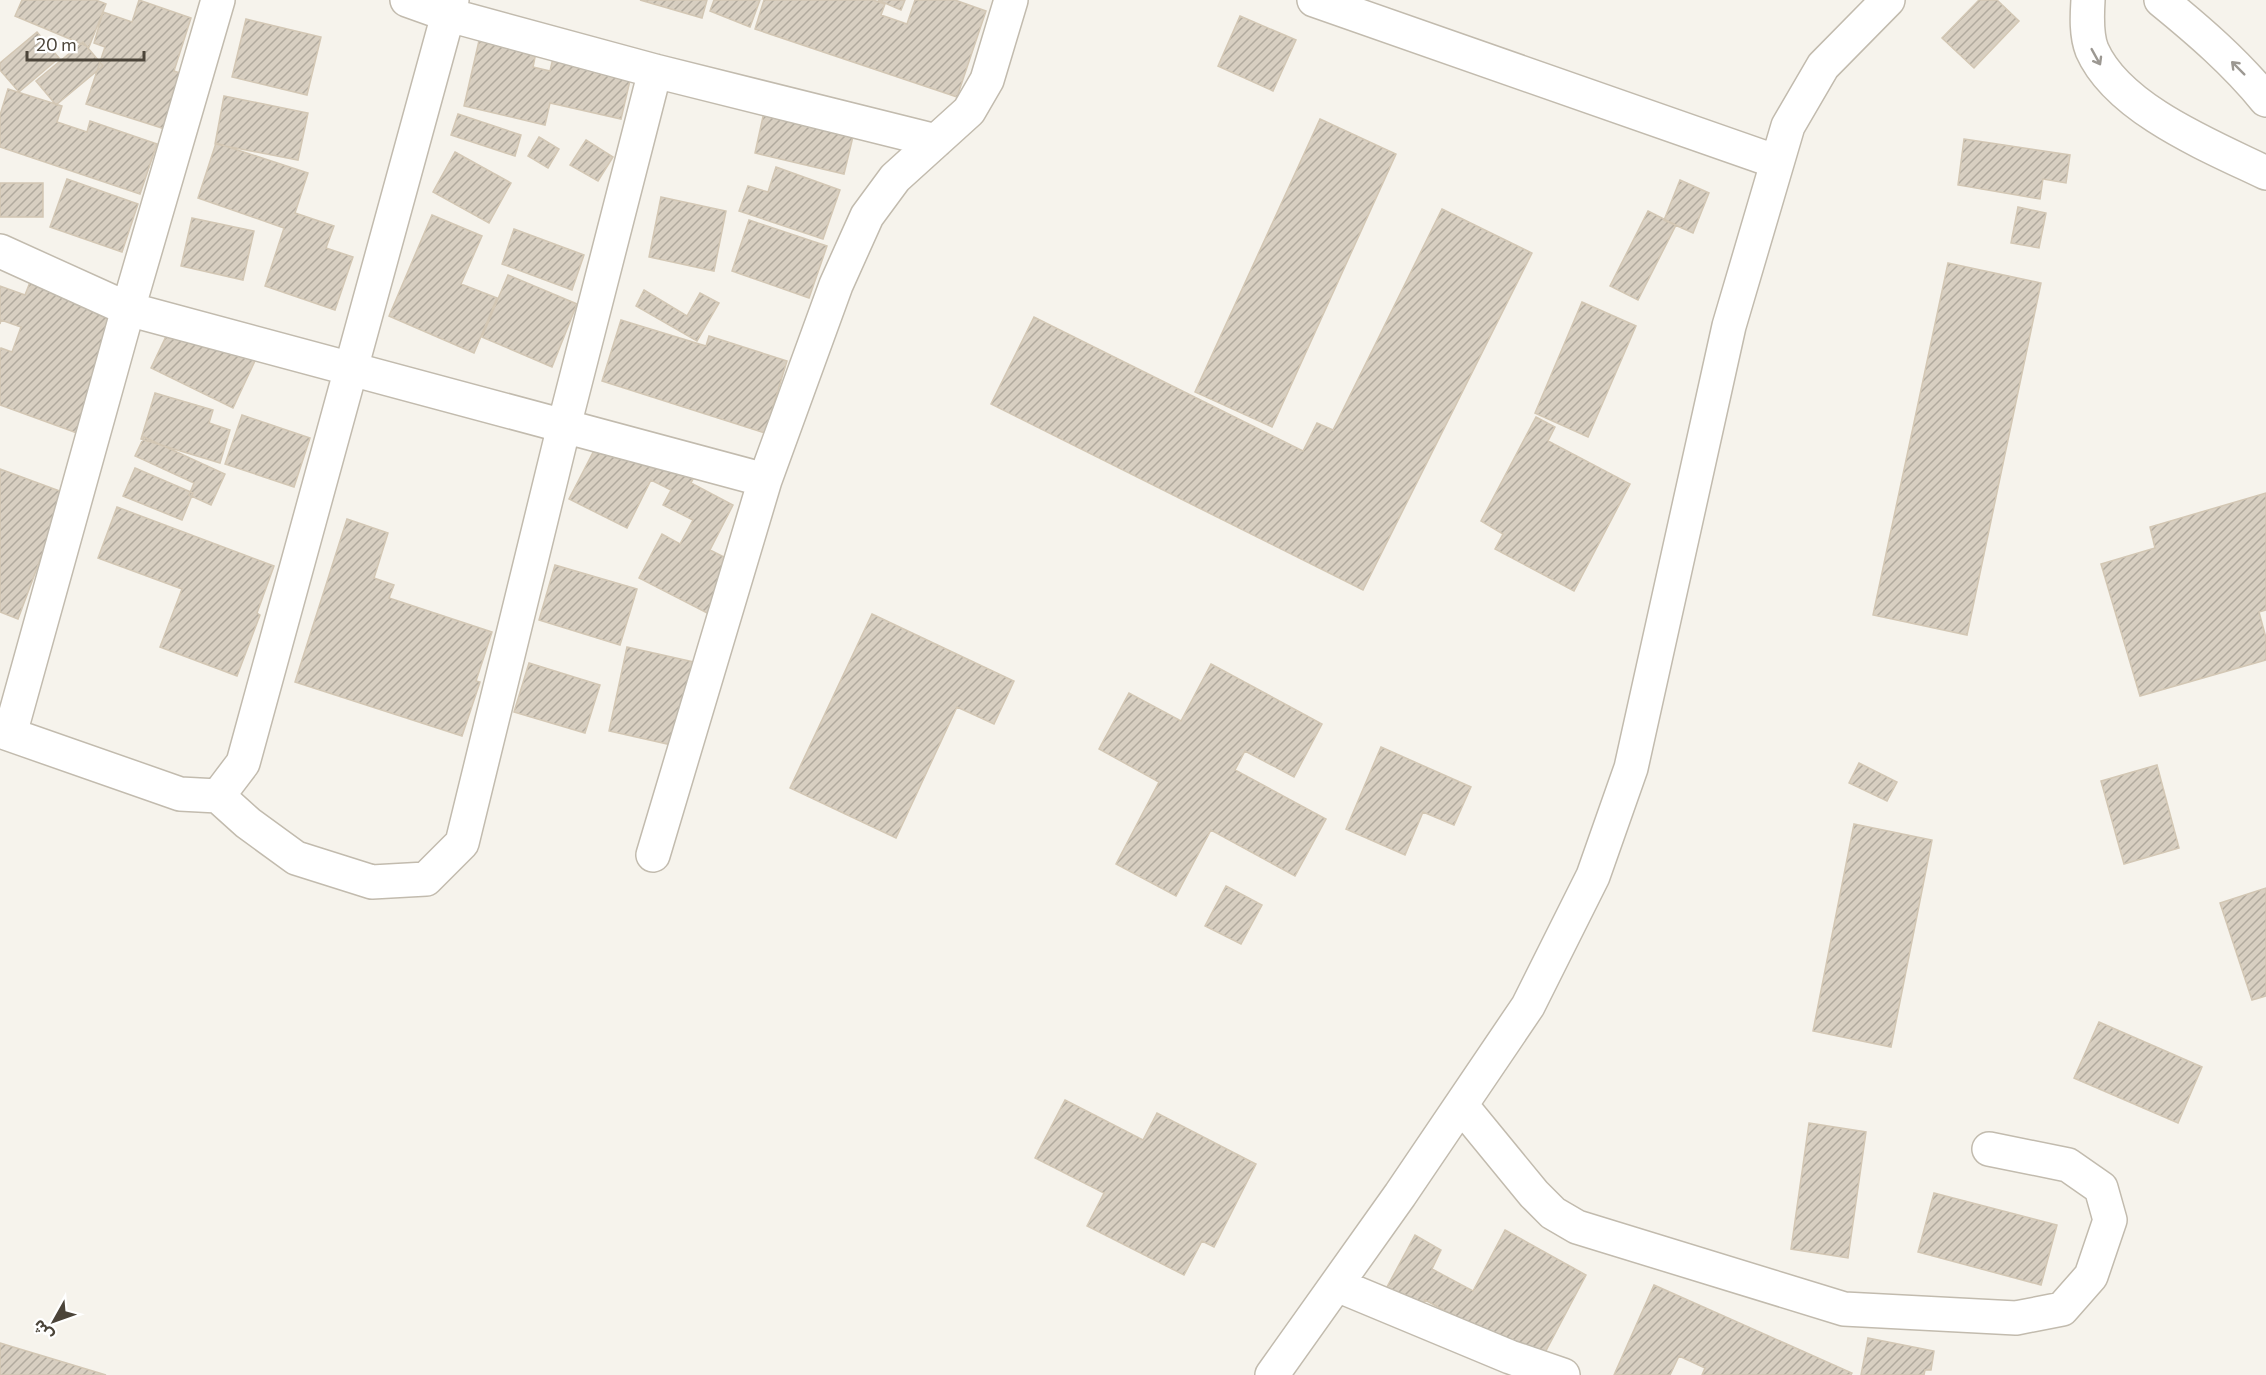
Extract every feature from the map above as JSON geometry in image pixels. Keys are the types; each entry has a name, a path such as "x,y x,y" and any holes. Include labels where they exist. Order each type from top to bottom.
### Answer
{"street":[{"path":"218,0 5,732 180,794 218,796 248,823 296,858 372,882 426,879 462,843 564,426 655,71"},
{"path":"407,0 450,8 655,71 936,141"},
{"path":"652,855 765,480 836,285 867,216 895,178 969,111 987,80 1011,0"},
{"path":"1314,0 1777,162"},
{"path":"1272,1375 1528,1006 1593,876 1631,768 1729,326 1788,126 1823,66 1888,0"},
{"path":"2088,0 2086,20 2091,48 2108,78 2144,107 2194,138 2266,172"},
{"path":"2161,0 2208,38 2249,79 2266,100"},
{"path":"218,796 243,763 450,8"},
{"path":"0,251 128,309 765,480"},
{"path":"1461,1105 1534,1194 1553,1213 1577,1227 1844,1309 2016,1318 2062,1309 2091,1276 2110,1220 2101,1188 2068,1165 1989,1149"},
{"path":"1336,1285 1510,1358 1563,1375"}],"building":[{"path":"22,0 96,0 106,4 89,47 15,16"},
{"path":"139,0 191,18 174,71 183,74 165,129 86,104 105,47 94,43 103,12 132,22"},
{"path":"640,0 707,0 702,18"},
{"path":"714,0 760,0 750,27 710,11"},
{"path":"764,0 873,0 885,4 881,15 907,24 915,0 955,0 986,11 957,97 755,29"},
{"path":"878,0 905,0 901,10"},
{"path":"1979,0 1997,0 2019,21 1974,68 1942,38"},
{"path":"1240,16 1296,40 1273,91 1218,66"},
{"path":"246,19 321,37 307,95 232,77"},
{"path":"484,19 540,33 533,67 550,71 557,41 635,59 621,119 550,103 545,125 464,106"},
{"path":"37,32 59,58 19,92 0,70 0,63"},
{"path":"83,42 103,66 56,105 36,81"},
{"path":"8,89 62,106 57,122 87,132 90,121 157,144 140,194 0,147 0,115"},
{"path":"224,96 308,113 298,160 215,144"},
{"path":"766,103 856,124 844,174 755,153"},
{"path":"458,114 521,135 515,156 451,135"},
{"path":"1320,119 1396,154 1272,427 1195,392"},
{"path":"539,137 559,149 548,168 528,156"},
{"path":"1964,139 2070,155 2066,183 2043,179 2040,199 1958,185"},
{"path":"586,140 613,157 598,181 570,165"},
{"path":"216,143 308,173 295,213 334,226 326,248 353,257 335,310 265,286 284,228 198,198"},
{"path":"455,152 511,183 489,223 433,192"},
{"path":"776,167 840,190 823,239 739,211 748,186 768,192"},
{"path":"67,179 138,204 122,252 50,227"},
{"path":"1680,180 1709,193 1693,233 1664,220"},
{"path":"0,183 43,183 43,217 0,217"},
{"path":"661,197 726,211 714,271 649,257"},
{"path":"2018,207 2046,213 2039,248 2011,243"},
{"path":"1442,209 1532,253 1363,590 991,404 1034,317 1303,451 1317,423 1333,430"},
{"path":"1648,211 1676,225 1638,300 1610,286"},
{"path":"432,215 482,236 461,284 497,298 474,353 389,316"},
{"path":"192,218 254,231 243,280 181,266"},
{"path":"749,220 827,246 809,298 732,271"},
{"path":"514,229 584,255 572,290 502,264"},
{"path":"1948,263 2041,283 1967,635 1873,615"},
{"path":"508,275 577,304 552,367 482,337"},
{"path":"32,277 121,308 77,433 0,405 0,351 1,348 12,352 21,327 1,320 0,324 0,286 25,295"},
{"path":"644,290 687,316 700,293 719,303 697,341 636,306"},
{"path":"1582,302 1636,326 1588,437 1535,413"},
{"path":"180,307 262,346 233,408 151,368"},
{"path":"621,320 706,346 709,336 787,361 765,433 602,381"},
{"path":"155,393 213,410 209,423 230,430 220,463 141,439"},
{"path":"242,415 310,438 294,487 225,464"},
{"path":"1536,417 1555,427 1548,441 1630,484 1574,591 1495,549 1503,534 1481,521"},
{"path":"603,433 693,479 691,483 733,505 710,550 740,565 713,616 639,578 662,534 680,544 693,520 663,505 671,490 651,480 627,528 569,499"},
{"path":"144,437 225,474 211,505 189,495 194,483 135,456"},
{"path":"135,468 193,493 182,520 123,496"},
{"path":"0,469 65,493 18,619 0,612"},
{"path":"2266,493 2266,610 2259,612 2266,638 2266,660 2140,696 2101,564 2155,548 2150,527"},
{"path":"117,507 274,566 257,613 260,615 237,676 160,647 182,589 98,558"},
{"path":"347,519 388,533 374,578 394,585 389,598 492,632 476,681 480,682 462,736 295,682"},
{"path":"555,565 637,589 620,645 539,620"},
{"path":"872,614 1014,681 994,724 957,707 896,838 790,788"},
{"path":"627,647 712,666 694,750 609,731"},
{"path":"529,663 600,685 585,733 514,712"},
{"path":"1211,664 1322,724 1294,777 1245,751 1235,770 1326,819 1295,876 1211,830 1176,896 1116,864 1159,782 1099,749 1129,693 1181,721"},
{"path":"1381,747 1471,787 1454,825 1423,812 1405,855 1346,829"},
{"path":"1859,763 1897,782 1887,801 1849,783"},
{"path":"2157,765 2179,848 2124,864 2101,781"},
{"path":"1854,824 1932,840 1891,1047 1813,1031"},
{"path":"1226,886 1262,905 1241,944 1205,926"},
{"path":"2266,888 2266,996 2252,1000 2220,903"},
{"path":"2099,1022 2202,1067 2178,1123 2074,1078"},
{"path":"1065,1100 1143,1140 1157,1113 1256,1164 1214,1247 1202,1241 1184,1275 1087,1226 1104,1193 1035,1158"},
{"path":"1809,1123 1866,1132 1848,1258 1791,1249"},
{"path":"1934,1193 2057,1225 2041,1285 1918,1252"},
{"path":"1505,1230 1586,1275 1540,1362 1425,1300 1415,1319 1380,1300 1415,1235 1441,1250 1432,1269 1473,1291"},
{"path":"1654,1285 1852,1373 1851,1375 1702,1375 1705,1368 1679,1356 1670,1375 1614,1375"},
{"path":"1868,1338 1934,1351 1931,1370 1925,1370 1924,1375 1861,1375"},
{"path":"0,1343 106,1375 0,1375"}]}
